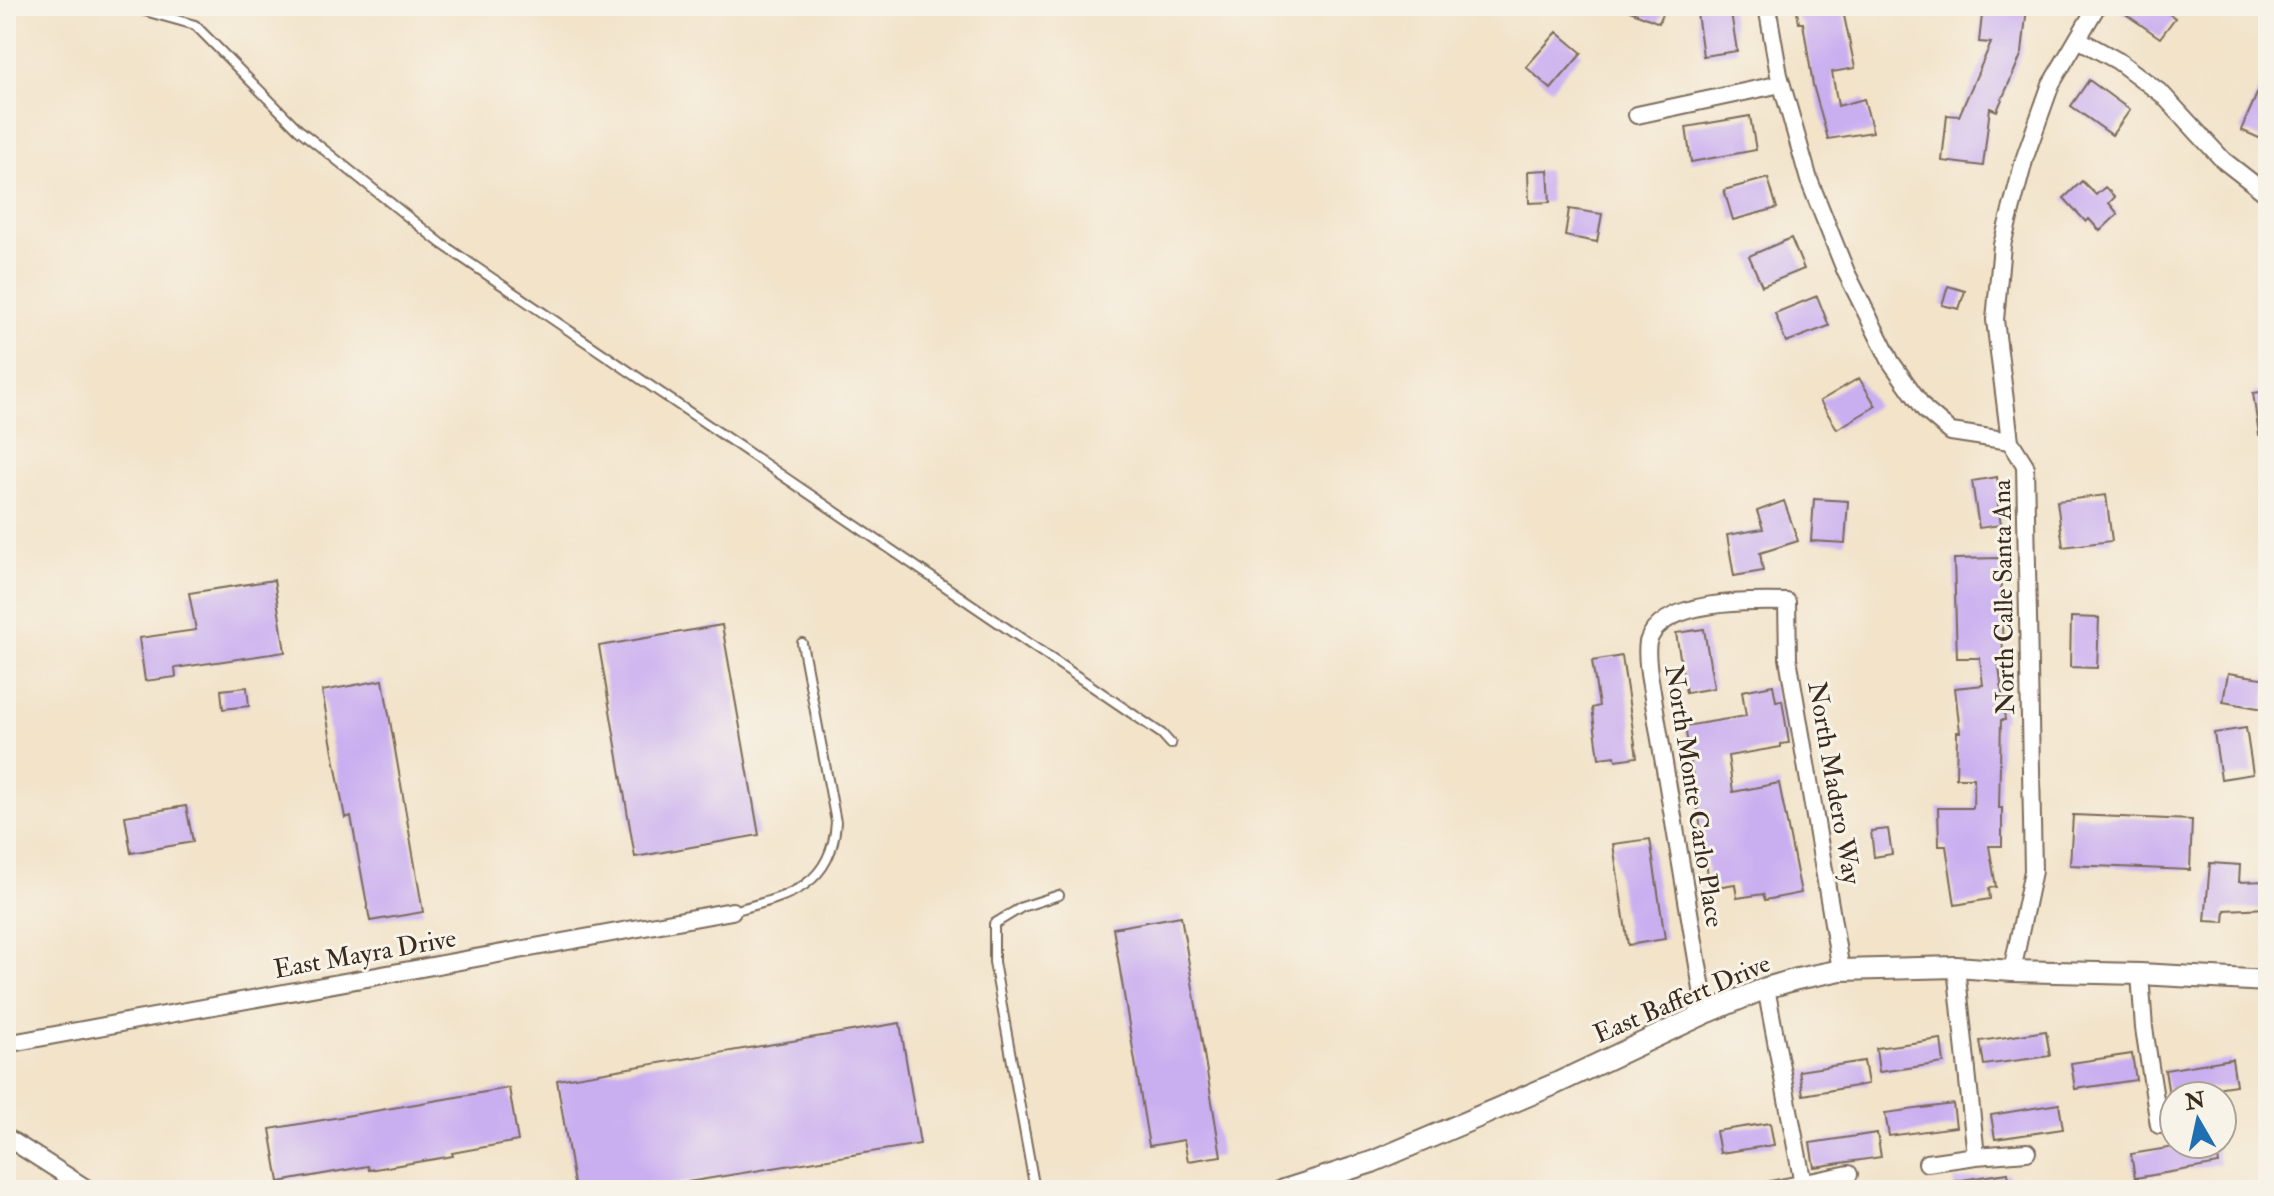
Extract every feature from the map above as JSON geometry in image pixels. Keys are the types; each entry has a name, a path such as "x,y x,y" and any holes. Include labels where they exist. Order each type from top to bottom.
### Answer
{"street":[{"path":"1767,6 1781,84 1809,180 1846,272 1891,362 1925,410 1951,432 2010,441"},
{"name":"North Calle Santa Ana","path":"2012,971 2033,871 2025,465 2010,441 1995,320 2002,245 2025,157 2051,84 2097,6"},
{"path":"2078,39 2118,61 2162,94 2223,160 2268,195"},
{"path":"1637,115 1781,84"},
{"name":"North Monte Carlo Place","path":"1706,1013 1649,674 1649,641 1658,625 1672,615 1693,609 1752,601 1787,602"},
{"name":"North Madero Way","path":"1787,602 1788,658 1841,970"},
{"name":"East Mayra Drive","path":"6,1044 732,911"},
{"path":"1956,967 1976,1156"},
{"name":"East Baffert Drive","path":"1284,1190 1372,1162 1555,1084 1706,1013 1766,988 1797,979 1841,970 1956,967 2268,981"},
{"path":"2140,974 2144,1028 2158,1119"},
{"path":"1766,988 1803,1184"},
{"path":"6,1137 89,1190"},
{"path":"1927,1163 2027,1152"},
{"path":"1771,1190 1849,1174"}],"lane":[{"path":"127,6 195,25 298,129 442,244 1162,734 1171,744"},
{"path":"732,911 772,901 811,882 828,859 835,841 836,822 802,643"},
{"path":"1035,1190 994,962 994,924 1022,907 1059,895"}],"building":[{"path":"1618,6 1666,6 1659,23"},
{"path":"1696,6 1730,6 1737,51 1703,56"},
{"path":"1796,6 1842,6 1855,68 1832,72 1838,106 1864,99 1873,132 1828,139 1813,85 1803,23 1799,23"},
{"path":"1983,6 2027,7 2022,53 1997,111 1990,108 1983,166 1942,161 1947,115 1959,116 1991,43 1979,42"},
{"path":"2114,6 2158,6 2175,18 2160,38"},
{"path":"1557,32 1582,53 1551,89 1526,67"},
{"path":"2268,69 2268,142 2241,130"},
{"path":"2089,80 2130,110 2112,135 2071,106"},
{"path":"1750,116 1756,150 1691,162 1686,127"},
{"path":"1548,170 1550,202 1529,203 1528,171"},
{"path":"1768,178 1777,208 1733,220 1724,190"},
{"path":"2082,181 2096,195 2105,187 2115,197 2109,203 2118,214 2100,231 2089,219 2086,222 2064,198"},
{"path":"1569,209 1602,214 1597,242 1565,236"},
{"path":"1791,238 1804,269 1762,286 1749,256"},
{"path":"1948,286 1965,291 1959,309 1942,305"},
{"path":"1817,296 1829,326 1786,342 1775,313"},
{"path":"1859,378 1876,406 1837,429 1820,401"},
{"path":"2268,391 2268,435 2259,435 2253,393"},
{"path":"1997,477 2001,525 1979,528 1972,481"},
{"path":"2106,495 2112,541 2063,547 2057,501"},
{"path":"1814,499 1848,501 1845,543 1811,541"},
{"path":"1784,501 1798,541 1760,553 1763,571 1734,576 1727,535 1763,529 1757,511"},
{"path":"2000,558 2003,657 1998,657 2005,720 2001,720 1999,808 2002,808 2002,846 1989,846 1996,887 1989,888 1990,899 1955,905 1946,846 1939,846 1938,808 1973,808 1974,778 1956,778 1957,732 1960,732 1955,688 1983,685 1980,658 1957,658 1954,559"},
{"path":"274,580 285,652 175,668 176,677 145,681 139,638 196,630 189,593"},
{"path":"2071,617 2099,618 2097,668 2070,667"},
{"path":"722,625 759,835 635,857 599,646"},
{"path":"1704,629 1714,688 1686,693 1676,633"},
{"path":"1622,656 1637,757 1616,760 1615,756 1599,758 1592,708 1599,706 1592,661"},
{"path":"2228,673 2268,679 2264,709 2223,702"},
{"path":"383,680 423,912 370,921 351,816 345,818 322,691"},
{"path":"1773,685 1776,701 1782,700 1789,743 1728,756 1733,792 1779,783 1801,893 1765,900 1763,894 1737,898 1735,884 1710,888 1685,726 1746,716 1742,691"},
{"path":"247,687 249,706 223,709 221,690"},
{"path":"2246,728 2253,774 2221,779 2214,733"},
{"path":"186,806 193,842 131,853 125,816"},
{"path":"2073,815 2192,820 2190,870 2070,865"},
{"path":"1888,829 1892,854 1874,857 1871,831"},
{"path":"1650,839 1665,939 1628,945 1613,844"},
{"path":"2210,863 2240,865 2239,882 2268,881 2268,908 2225,910 2224,922 2205,921"},
{"path":"1181,916 1221,1156 1188,1161 1184,1140 1149,1146 1113,928"},
{"path":"900,1023 920,1144 639,1190 575,1190 557,1080"},
{"path":"2046,1031 2050,1056 1984,1065 1980,1041"},
{"path":"1941,1039 1944,1063 1879,1072 1876,1048"},
{"path":"2132,1054 2136,1080 2075,1089 2071,1063"},
{"path":"2232,1059 2235,1080 2167,1080 2165,1070"},
{"path":"1864,1061 1868,1084 1803,1095 1799,1071"},
{"path":"509,1088 518,1141 452,1153 453,1156 369,1170 368,1166 279,1182 270,1129"},
{"path":"1953,1104 1956,1127 1889,1136 1885,1113"},
{"path":"2059,1104 2063,1129 1995,1139 1991,1115"},
{"path":"1770,1123 1774,1145 1720,1153 1716,1131"},
{"path":"1877,1133 1881,1157 1814,1167 1810,1143"},
{"path":"2158,1150 2158,1160 2218,1160 2219,1164 2135,1178 2131,1154"},
{"path":"2008,1173 2011,1190 1955,1190 1954,1181"}]}
